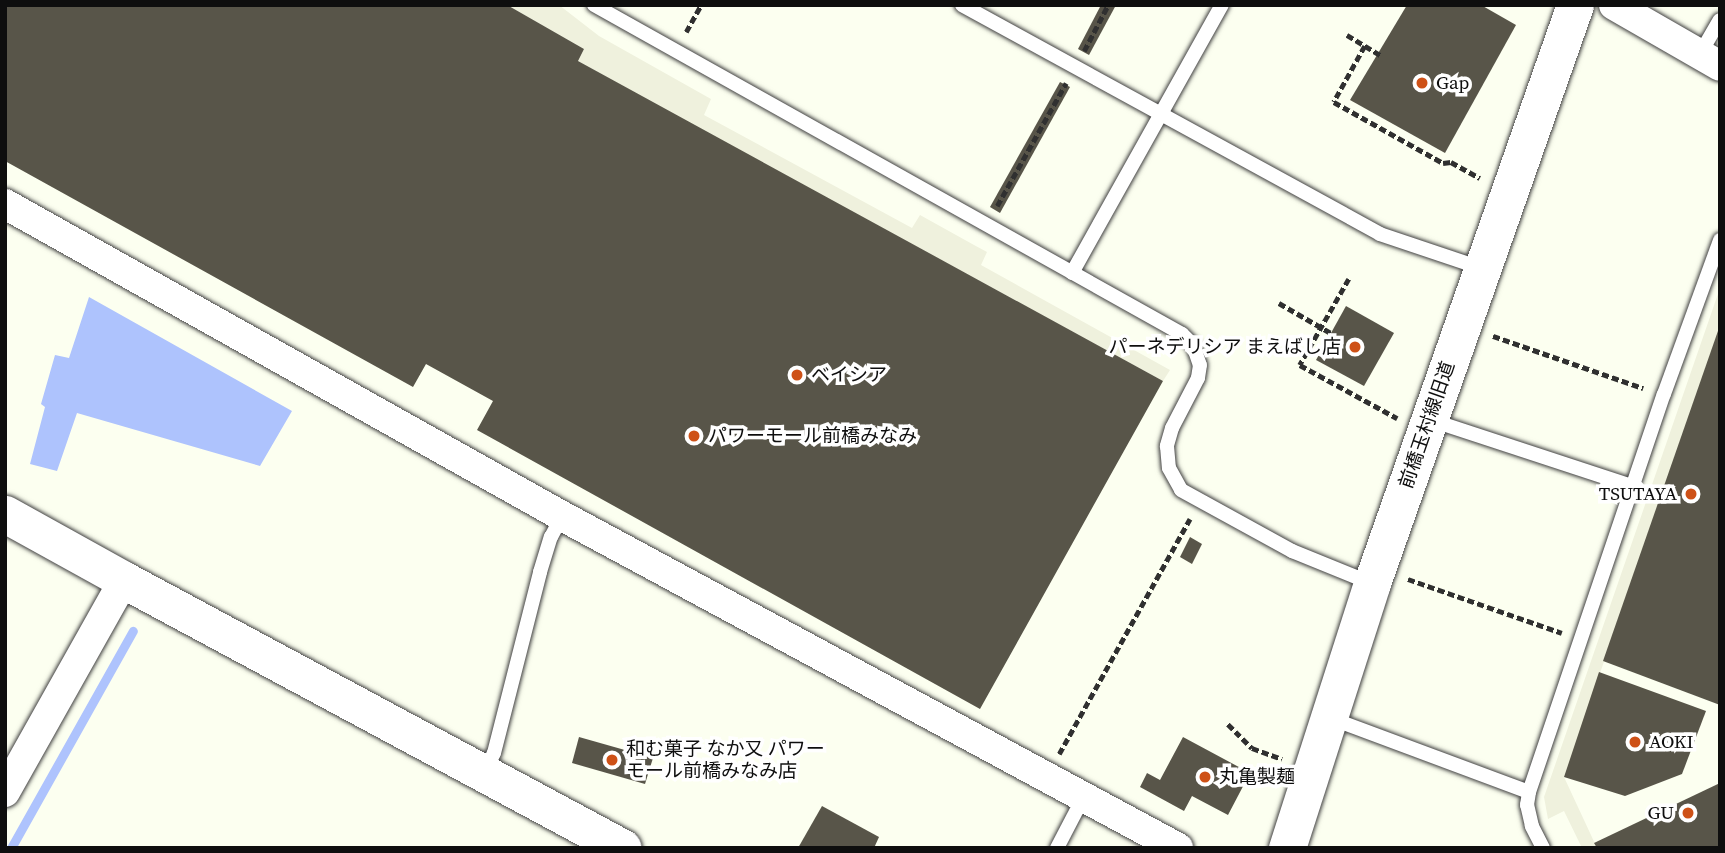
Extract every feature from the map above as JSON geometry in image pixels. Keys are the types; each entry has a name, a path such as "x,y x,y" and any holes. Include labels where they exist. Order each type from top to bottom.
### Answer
{"street":[{"name":"前橋玉村線旧道","path":"1287,848 1329,718 1389,581 1417,420 1482,269 1575,5"},
{"path":"1614,5 1710,60"},
{"path":"5,204 562,516 1178,848"},
{"path":"5,513 124,580 623,848"},
{"path":"5,792 13,757 124,580"}],"lane":[{"path":"594,5 1182,334 1193,345 1200,365 1198,378 1172,428 1167,446 1169,468 1181,490 1292,551 1389,581"},
{"path":"962,5 1380,234 1482,269"},
{"path":"1072,273 1222,5"},
{"path":"1710,60 1720,20"},
{"path":"1543,848 1530,816 1528,792 1664,394 1720,240"},
{"path":"1417,420 1632,486"},
{"path":"484,774 494,753 540,572 551,537 562,516"},
{"path":"1329,718 1528,792"},
{"path":"1057,848 1083,798"}],"path":[{"path":"986,225 1108,5"},
{"path":"1346,35 1380,55"},
{"path":"1365,46 1334,102 1443,163 1451,162 1487,182"},
{"path":"1349,279 1300,365 1417,420"},
{"path":"1279,303 1331,333"},
{"path":"1492,336 1664,394"},
{"path":"1052,766 1190,519"},
{"path":"1389,581 1580,639"},
{"path":"1228,724 1252,748 1287,760"}],"shaded area":[{"path":"507,5 559,5 599,36 711,99 704,115 912,228 920,215 987,252 981,265 1170,370 1163,381 660,107 578,61 584,49"},
{"path":"1720,288 1720,327 1564,777 1597,848 1582,848 1564,811 1548,819 1544,797"}],"water":[{"path":"89,297 292,411 260,466 77,413 57,471 30,464 45,407 41,404 55,355 69,358"}],"building":[{"path":"5,5 507,5 584,49 578,61 1163,381 980,709 477,430 493,401 426,364 413,387 5,161"},
{"path":"1101,5 1116,5 1089,55 1078,49"},
{"name":"Gap","path":"1407,5 1481,5 1516,25 1445,153 1350,100"},
{"path":"1060,82 1070,87 1000,213 990,207"},
{"name":"パーネデリシア まえばし店","path":"1346,306 1394,333 1364,386 1316,360"},
{"name":"TSUTAYA","path":"1720,328 1720,705 1603,661"},
{"path":"1190,537 1202,544 1192,564 1180,557"},
{"name":"AOKI","path":"1599,672 1706,711 1682,774 1625,796 1564,777"},
{"name":"和む菓子 なか又 パワー モール前橋みなみ店","path":"579,737 653,758 645,784 572,763"},
{"name":"丸亀製麺","path":"1183,737 1250,773 1228,815 1192,796 1184,811 1140,787 1147,773 1160,780"},
{"name":"GU","path":"1720,783 1720,848 1597,848 1594,843"},
{"path":"822,806 879,837 874,848 798,848"}],"waterway":[{"path":"11,848 133,631"}],"place":[{"name":"Gap","path":"1422,83"},
{"name":"パーネデリシア まえばし店","path":"1355,347"},
{"name":"ベイシア","path":"797,375"},
{"name":"パワーモール前橋みなみ","path":"694,436"},
{"name":"TSUTAYA","path":"1691,494"},
{"name":"AOKI","path":"1635,742"},
{"name":"和む菓子 なか又 パワー モール前橋みなみ店","path":"612,760"},
{"name":"丸亀製麺","path":"1205,777"},
{"name":"GU","path":"1688,813"}]}
